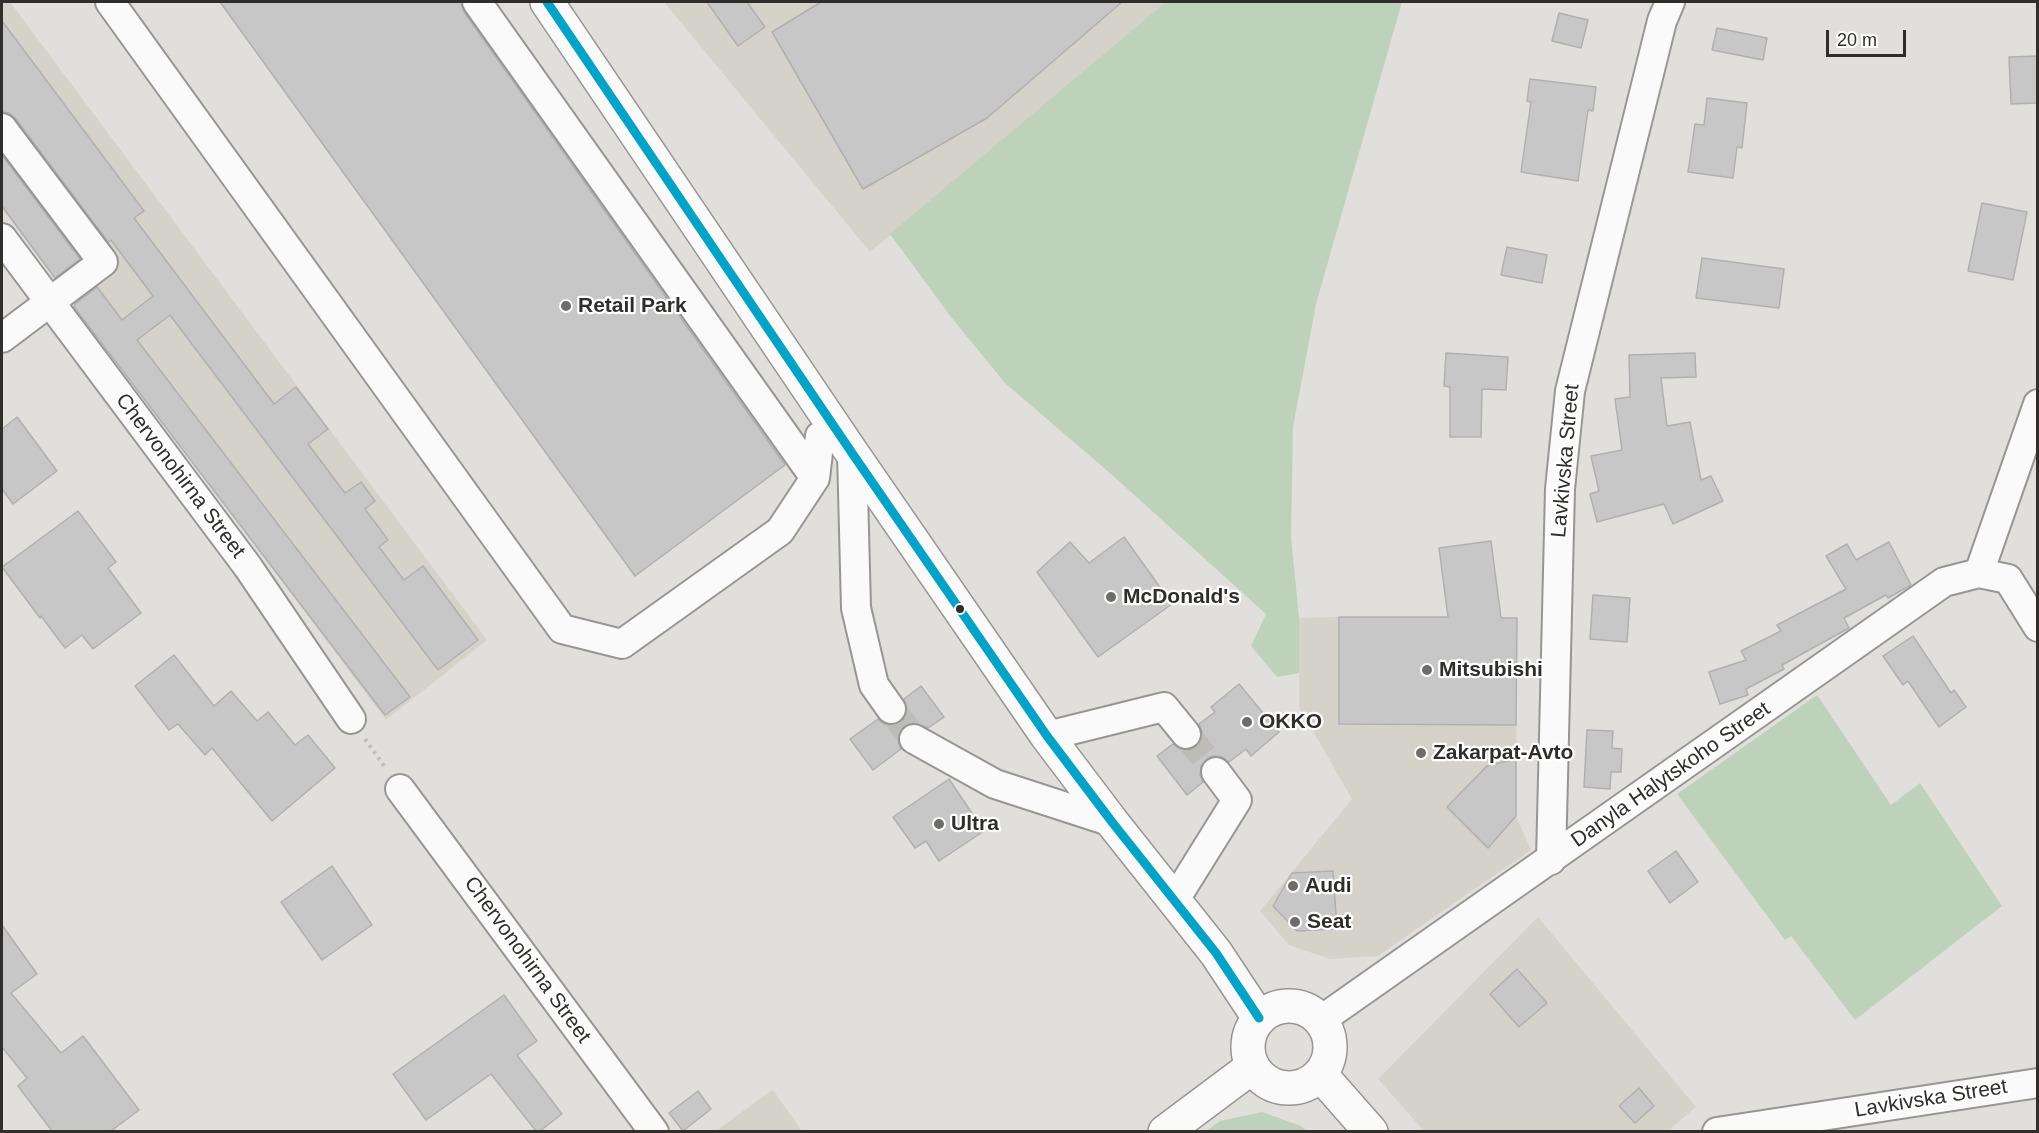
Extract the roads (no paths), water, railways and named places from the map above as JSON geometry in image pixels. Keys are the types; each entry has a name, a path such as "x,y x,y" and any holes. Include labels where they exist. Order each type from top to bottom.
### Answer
{"main road":[{"path":"547,2 844,441 1047,735 1112,822 1216,953 1259,1018"},
{"path":"1290,1005 1307,1010 1321,1020 1329,1038 1329,1057 1320,1074 1308,1084 1292,1088 1276,1087 1263,1079 1252,1067 1247,1050 1250,1033 1259,1018 1273,1008 1290,1005"},
{"path":"1165,1131 1252,1067"},
{"path":"1320,1074 1371,1131"}],"street":[{"path":"110,2 562,628 622,644 780,531 815,477 820,436 844,441 856,608 874,685 891,709"},
{"path":"477,2 815,477"},
{"name":"Lavkivska Street","path":"1551,860 1560,489 1570,391 1662,21 1670,2"},
{"path":"2,128 103,262 2,338"},
{"name":"Chervonohirna Street","path":"2,238 248,567 351,719"},
{"path":"2037,404 1979,573 2008,579 2037,627"},
{"name":"Danyla Halytskoho Street","path":"1321,1020 1944,582 1979,573"},
{"path":"1047,735 1164,707 1186,734"},
{"path":"914,739 995,784 1112,822"},
{"path":"1174,901 1237,800 1216,772"},
{"name":"Chervonohirna Street","path":"400,789 654,1131"},
{"name":"Lavkivska Street","path":"1718,1131 2037,1083"}],"tunnel":[{"path":"891,709 914,739"},
{"path":"1186,734 1216,772"}],"place":[{"name":"Retail Park","path":"566,306"},
{"name":"McDonald's","path":"1111,597"},
{"name":"Mitsubishi","path":"1427,670"},
{"name":"OKKO","path":"1247,722"},
{"name":"Zakarpat-Avto","path":"1421,753"},
{"name":"Ultra","path":"939,824"},
{"name":"Audi","path":"1293,886"},
{"name":"Seat","path":"1295,922"}]}
